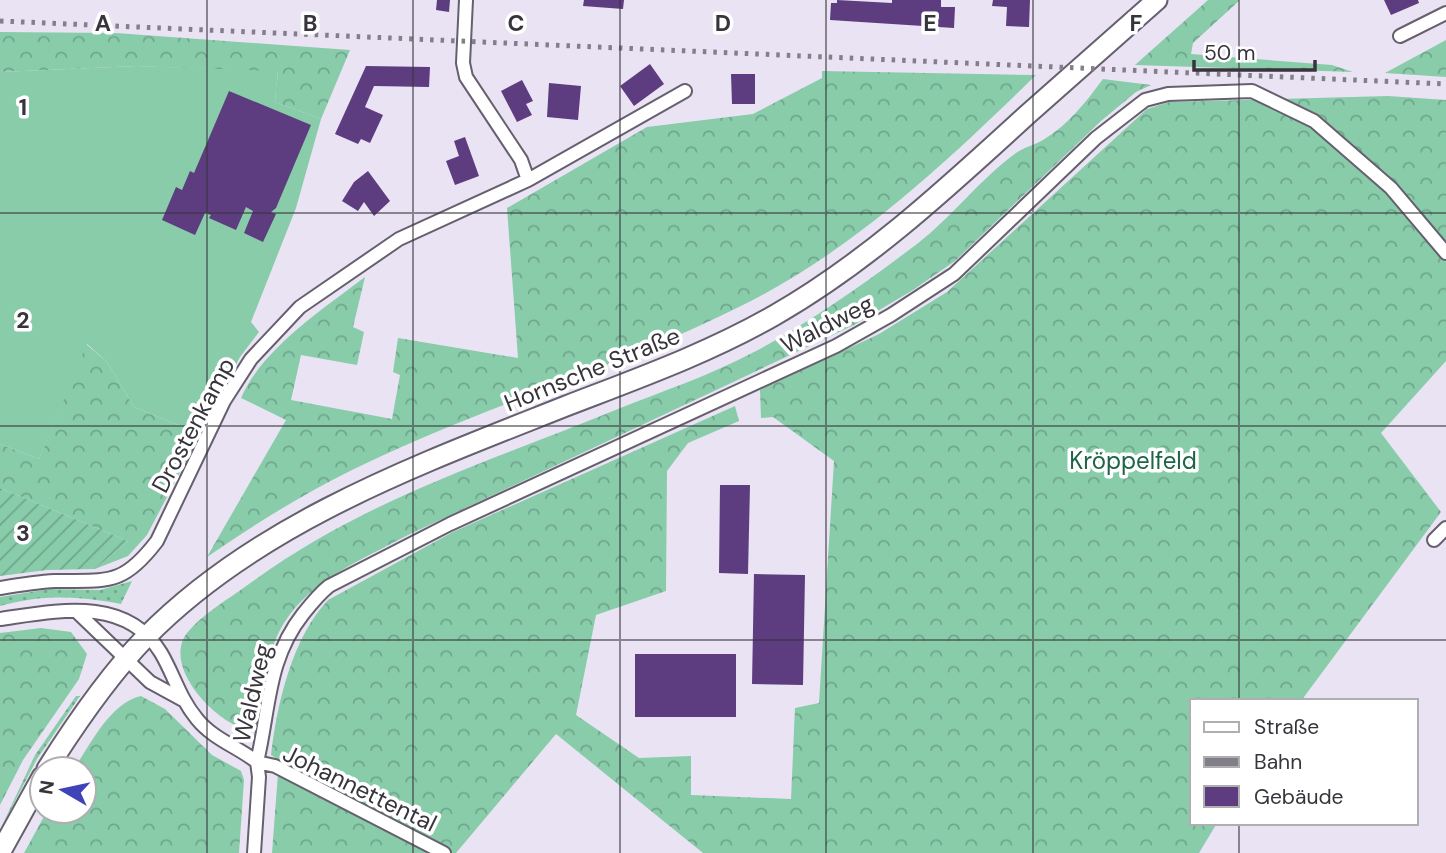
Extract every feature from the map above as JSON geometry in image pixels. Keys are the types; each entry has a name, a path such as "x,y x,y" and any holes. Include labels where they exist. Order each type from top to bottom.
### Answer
{"main road":[{"name":"Hornsche Straße","path":"56,755 86,711 147,636 186,601 252,554 339,504 439,457 712,346 810,293 923,210 1157,0"},
{"path":"0,853 28,802"}],"street":[{"path":"466,0 463,63 466,77 521,160 528,180"},
{"path":"1400,36 1446,13"},
{"name":"Drostenkamp","path":"0,588 56,581 101,583 141,562 157,541 231,390 251,359 300,307 399,239 528,180 685,91"},
{"name":"Waldweg","path":"254,853 259,777 257,762 276,659 288,634 321,592 450,524 825,351 891,315 954,274 1096,138 1145,100 1168,93 1252,91 1314,121 1391,188 1446,253"},
{"path":"1434,540 1446,528"},
{"path":"0,619 60,610 105,611 125,618 160,650 183,700"},
{"path":"77,612 150,682 183,700"},
{"name":"Johannettental","path":"183,700 204,727 257,762 275,766 444,853"}],"green space":[{"path":"1208,0 1240,0 1193,43 1191,54 1332,65 1353,72 1135,65"},
{"path":"0,32 116,33 350,50 321,119 275,102 278,72 137,66 0,72"},
{"path":"1446,40 1446,77 1385,73"},
{"path":"137,66 278,71 275,102 321,119 296,208 251,322 259,332 240,357 200,434 134,407 107,362 87,344 39,459 0,444 0,72"},
{"path":"822,71 1036,75 937,169 866,227 791,279 702,325 451,426 352,470 278,511 207,557 286,420 241,398 263,363 313,316 365,277 353,327 364,332 357,365 301,355 291,400 392,419 400,375 393,372 398,338 518,358 507,208 647,127 753,114 822,78"},
{"path":"1103,79 1151,85 1136,92 1101,121 955,261 913,290 854,325 406,536 339,572 308,594 284,623 273,646 258,722 252,731 238,727 210,707 187,678 181,662 181,647 187,633 208,613 293,554 338,528 428,484 704,375 754,352 796,328 917,244 1003,163 1061,127"},
{"name":"Kröppelfeld","path":"1388,96 1446,100 1446,361 1381,433 1441,512 1302,699 1190,699 1190,825 1216,825 1199,853 703,853 556,734 456,853 272,853 279,760 271,755 277,715 296,652 315,615 328,600 453,532 735,406 739,421 688,443 667,471 666,591 596,615 576,715 639,758 691,756 691,795 791,799 795,708 819,703 834,461 773,417 761,418 760,390 879,334 947,292 1147,109 1169,102"},
{"path":"86,344 107,362 134,407 200,434 147,535 128,556 95,569 128,541 0,488 0,444 39,459"},
{"path":"0,488 128,541 95,569 47,570 0,576"},
{"path":"132,581 121,604 60,598 0,606 0,597 49,589 100,590"},
{"path":"41,628 71,632 87,654 79,679 23,760 0,805 0,633"},
{"path":"76,696 80,696 40,755 35,755"},
{"path":"141,696 165,709 212,755 241,771 244,780 239,853 24,853 39,825 98,825 98,755 83,755 110,716 130,700"},
{"path":"28,770 28,776 0,830"}],"building":[{"path":"437,0 450,0 449,12 436,10"},
{"path":"584,0 624,0 623,9 583,6"},
{"path":"837,0 892,3 892,0 941,0 941,7 955,7 954,28 830,20 831,3 837,3"},
{"path":"993,0 1030,0 1029,27 1006,26 1007,7 992,6"},
{"path":"1384,0 1418,0 1419,3 1391,15"},
{"path":"650,64 664,84 634,106 620,86"},
{"path":"366,66 430,67 429,87 374,86 365,107 383,115 370,143 361,139 358,144 335,134"},
{"path":"731,74 755,74 755,104 732,104"},
{"path":"522,80 533,101 526,104 532,115 517,122 501,91"},
{"path":"549,83 581,86 578,120 547,117"},
{"path":"229,91 311,125 276,208 271,212 276,214 263,242 244,233 253,211 246,207 236,230 209,218 211,215 205,213 195,235 162,220 176,187 182,190 190,171 194,173"},
{"path":"465,137 479,176 455,185 446,161 459,156 454,141"},
{"path":"368,171 390,201 374,216 364,202 358,211 342,201 354,182"},
{"path":"720,485 750,485 748,574 719,573"},
{"path":"754,574 805,575 803,685 752,684"},
{"path":"635,654 736,654 736,717 635,717"}],"railway":[{"path":"0,21 1446,84"}]}
